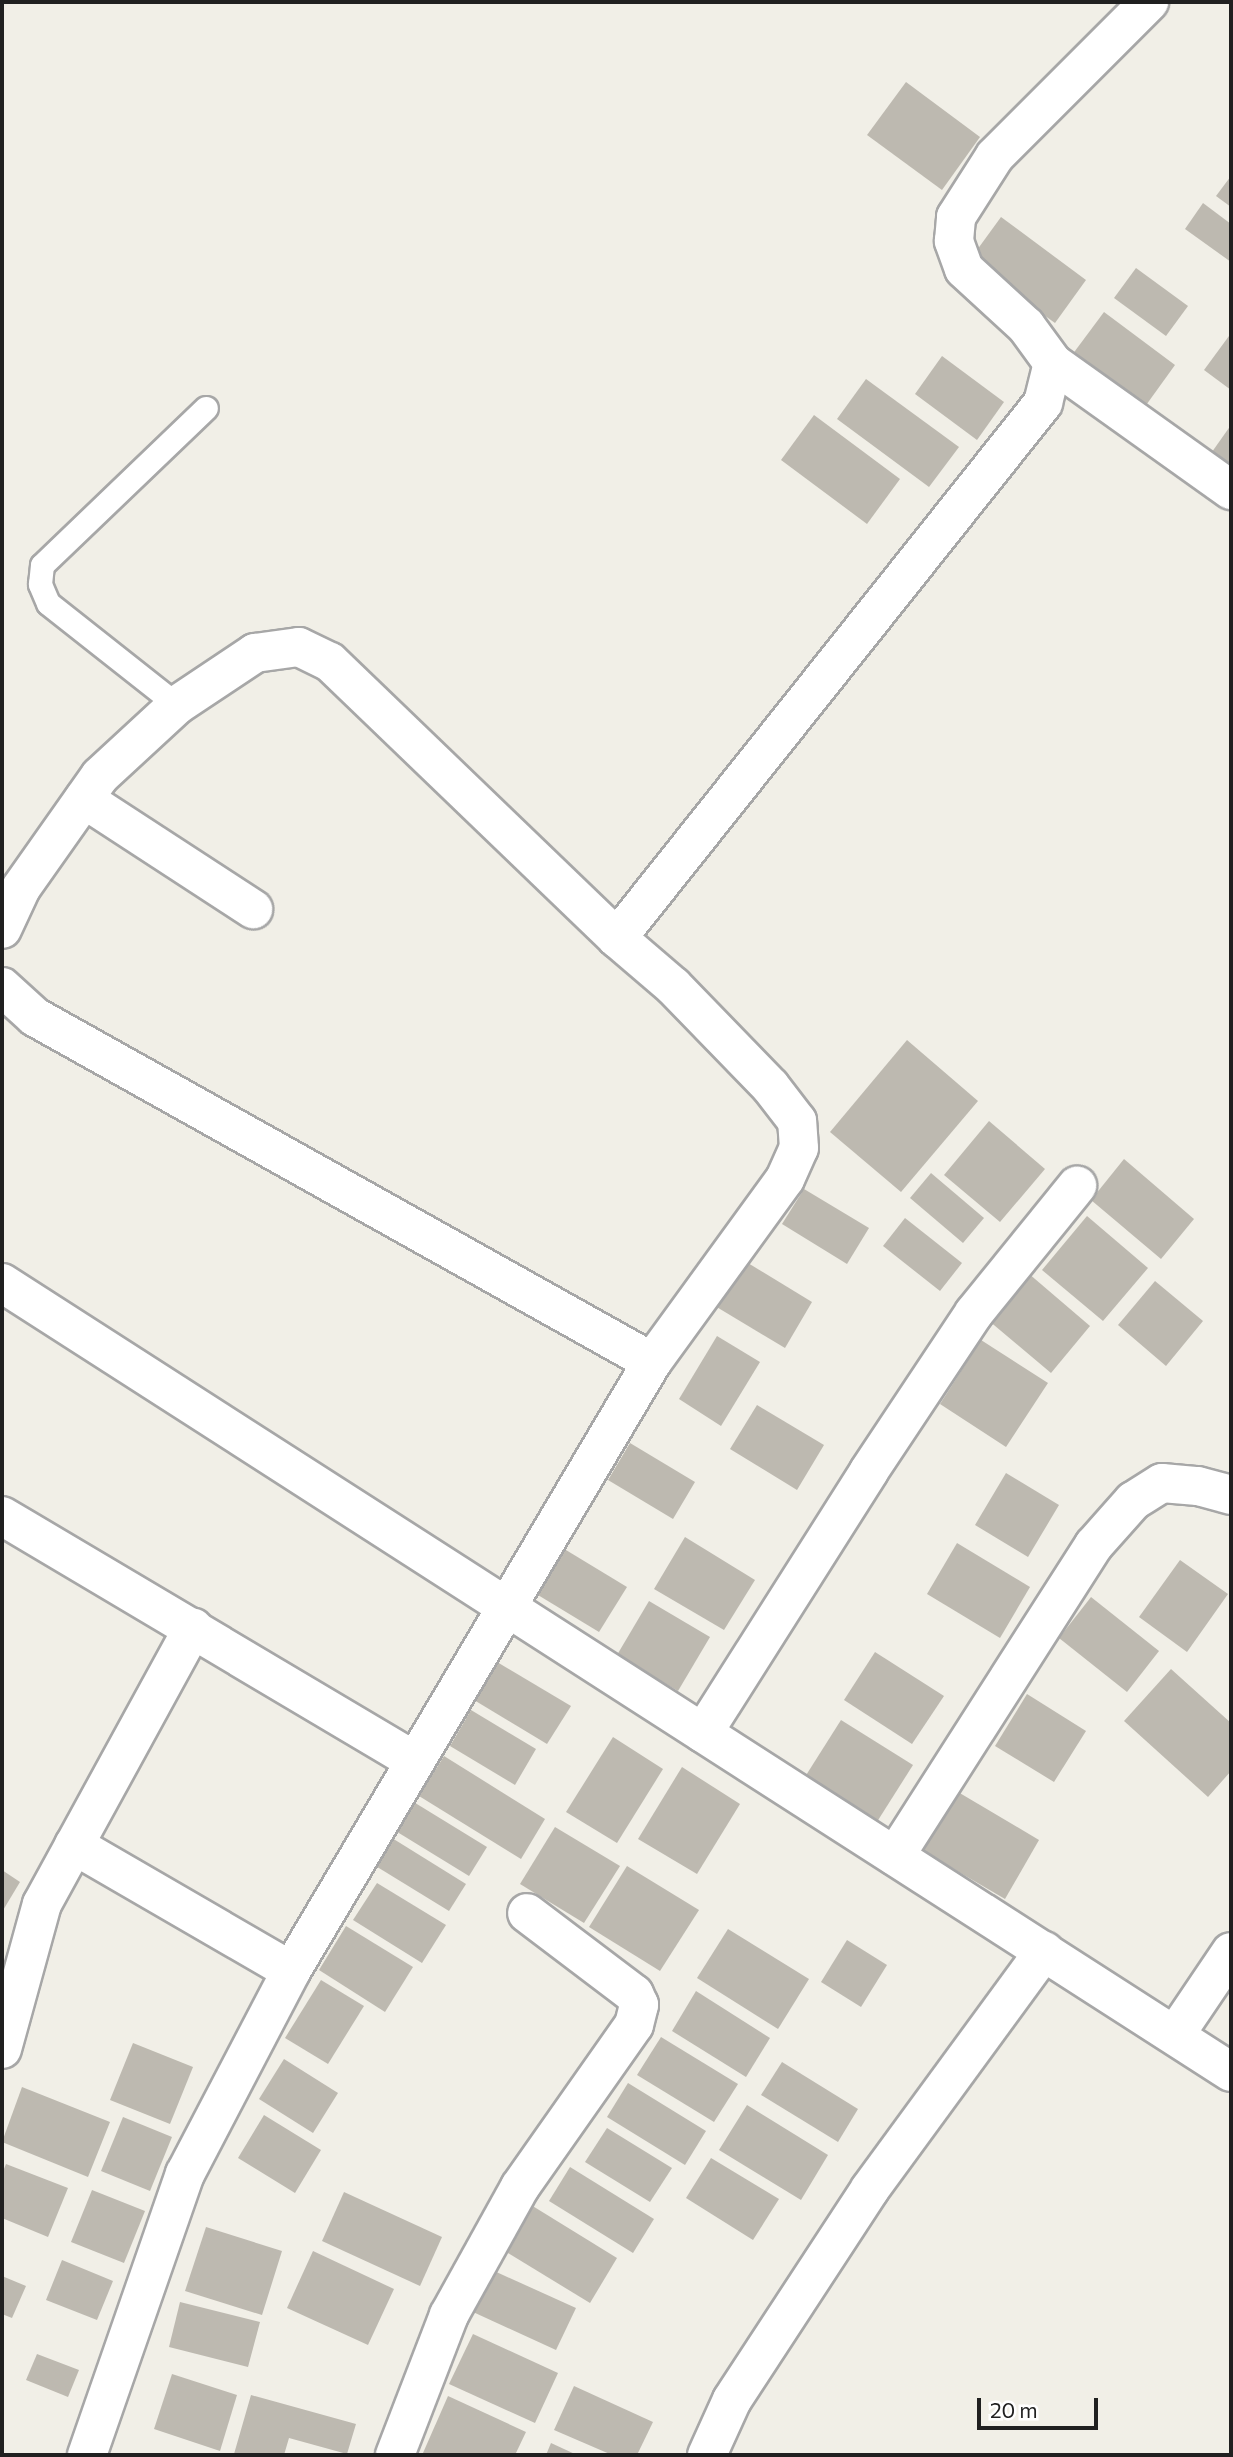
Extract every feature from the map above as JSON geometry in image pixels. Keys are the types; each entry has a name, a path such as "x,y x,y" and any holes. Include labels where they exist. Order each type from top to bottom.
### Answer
{"street":[{"path":"1149,2 995,156 956,217 954,241 964,270 1026,326 1053,363 1231,490"},
{"path":"617,938 1043,403 1053,363"},
{"path":"2,929 21,888 100,776 177,705 254,653 299,646 330,662 617,938 673,986 770,1086 797,1121 799,1148 785,1180 652,1362 291,1971 185,2174 87,2455"},
{"path":"84,799 253,909"},
{"path":"2,987 35,1017 652,1362"},
{"path":"703,1733 869,1471 974,1313 1077,1186"},
{"path":"2,1283 1231,2071"},
{"path":"895,1856 1094,1545 1133,1502 1163,1483 1198,1486 1231,1495"},
{"path":"2,1516 414,1761"},
{"path":"2,2049 42,1904 192,1628"},
{"path":"74,1844 291,1971"},
{"path":"395,2455 449,2315 520,2187 634,2025 639,2006 634,1994 527,1913"},
{"path":"707,2455 732,2400 870,2189 1044,1951"},
{"path":"1175,2035 1231,1952"}],"lane":[{"path":"177,705 48,603 40,584 41,565 206,408"}],"building":[{"path":"906,82 980,137 942,190 867,135"},
{"path":"1231,176 1231,207 1216,196"},
{"path":"1203,203 1231,224 1231,262 1185,229"},
{"path":"1001,217 1086,280 1055,323 969,261"},
{"path":"1136,268 1188,306 1166,336 1114,298"},
{"path":"1104,312 1175,365 1144,408 1072,355"},
{"path":"1229,336 1231,338 1231,390 1204,370"},
{"path":"942,356 1004,402 977,440 915,394"},
{"path":"866,379 959,447 929,487 837,419"},
{"path":"814,415 900,479 867,524 781,460"},
{"path":"1231,425 1231,477 1207,459"},
{"path":"907,1040 978,1101 901,1192 830,1132"},
{"path":"989,1121 1045,1169 1000,1222 944,1175"},
{"path":"1124,1159 1194,1219 1161,1259 1091,1200"},
{"path":"931,1173 984,1218 963,1243 910,1198"},
{"path":"804,1189 869,1228 847,1264 782,1224"},
{"path":"1087,1216 1148,1268 1103,1321 1042,1270"},
{"path":"905,1218 962,1263 940,1291 883,1246"},
{"path":"743,1260 812,1302 785,1348 715,1306"},
{"path":"1028,1273 1090,1326 1051,1373 988,1320"},
{"path":"1155,1281 1203,1321 1166,1366 1118,1325"},
{"path":"717,1336 760,1362 721,1426 679,1399"},
{"path":"981,1340 1048,1383 1006,1447 940,1404"},
{"path":"757,1405 824,1445 797,1490 730,1449"},
{"path":"630,1443 695,1482 673,1519 608,1480"},
{"path":"1006,1473 1059,1505 1028,1557 975,1525"},
{"path":"685,1537 755,1580 724,1630 654,1589"},
{"path":"957,1543 1030,1587 1000,1638 927,1594"},
{"path":"561,1547 627,1587 599,1632 533,1592"},
{"path":"1180,1560 1228,1594 1187,1652 1139,1617"},
{"path":"1091,1597 1159,1651 1127,1692 1059,1638"},
{"path":"649,1601 710,1637 678,1691 617,1655"},
{"path":"875,1652 944,1696 912,1744 844,1700"},
{"path":"497,1662 571,1706 547,1744 474,1700"},
{"path":"1171,1669 1231,1723 1231,1771 1208,1797 1124,1721"},
{"path":"1027,1694 1086,1731 1054,1782 995,1746"},
{"path":"471,1710 536,1749 515,1785 450,1746"},
{"path":"841,1720 913,1765 875,1825 803,1780"},
{"path":"613,1737 663,1769 617,1843 566,1812"},
{"path":"444,1756 545,1819 521,1859 419,1796"},
{"path":"682,1767 740,1804 697,1874 638,1839"},
{"path":"958,1792 1039,1840 1005,1899 923,1851"},
{"path":"412,1801 487,1847 469,1876 394,1830"},
{"path":"555,1827 620,1866 584,1923 520,1884"},
{"path":"392,1838 466,1884 449,1911 374,1865"},
{"path":"627,1866 699,1910 660,1971 589,1927"},
{"path":"2,1870 20,1882 2,1912"},
{"path":"377,1883 446,1925 422,1963 353,1920"},
{"path":"346,1926 413,1967 385,2012 319,1970"},
{"path":"728,1929 809,1979 778,2029 697,1978"},
{"path":"847,1940 887,1965 861,2007 821,1982"},
{"path":"321,1980 364,2006 328,2064 285,2038"},
{"path":"696,1991 770,2038 746,2077 672,2031"},
{"path":"661,2037 738,2084 714,2122 637,2075"},
{"path":"133,2043 193,2067 170,2124 110,2100"},
{"path":"284,2059 338,2093 313,2133 259,2099"},
{"path":"782,2062 858,2109 838,2142 761,2095"},
{"path":"628,2083 706,2131 685,2165 607,2117"},
{"path":"22,2087 110,2122 88,2177 2,2142"},
{"path":"747,2105 828,2155 801,2200 719,2150"},
{"path":"264,2115 321,2150 295,2193 238,2158"},
{"path":"123,2117 172,2137 150,2191 101,2171"},
{"path":"607,2128 672,2168 650,2202 585,2162"},
{"path":"711,2158 779,2199 753,2240 686,2198"},
{"path":"6,2164 68,2188 48,2237 2,2218 2,2174"},
{"path":"570,2167 654,2219 633,2253 549,2201"},
{"path":"92,2190 145,2211 124,2263 71,2242"},
{"path":"344,2192 442,2237 420,2286 322,2241"},
{"path":"531,2205 617,2258 590,2303 503,2250"},
{"path":"206,2227 282,2251 262,2315 185,2291"},
{"path":"313,2251 394,2289 368,2345 287,2308"},
{"path":"62,2260 113,2281 97,2320 46,2300"},
{"path":"492,2270 576,2308 556,2350 473,2312"},
{"path":"2,2276 26,2286 12,2318 2,2314"},
{"path":"180,2302 260,2322 248,2367 169,2347"},
{"path":"473,2334 558,2373 535,2423 449,2384"},
{"path":"37,2354 79,2370 68,2397 26,2380"},
{"path":"172,2374 237,2395 220,2451 154,2429"},
{"path":"574,2386 653,2422 637,2455 612,2455 554,2430"},
{"path":"251,2395 356,2424 347,2454 289,2438 284,2455 234,2454"},
{"path":"448,2396 526,2432 515,2455 423,2453"},
{"path":"551,2443 577,2455 546,2455"}]}
